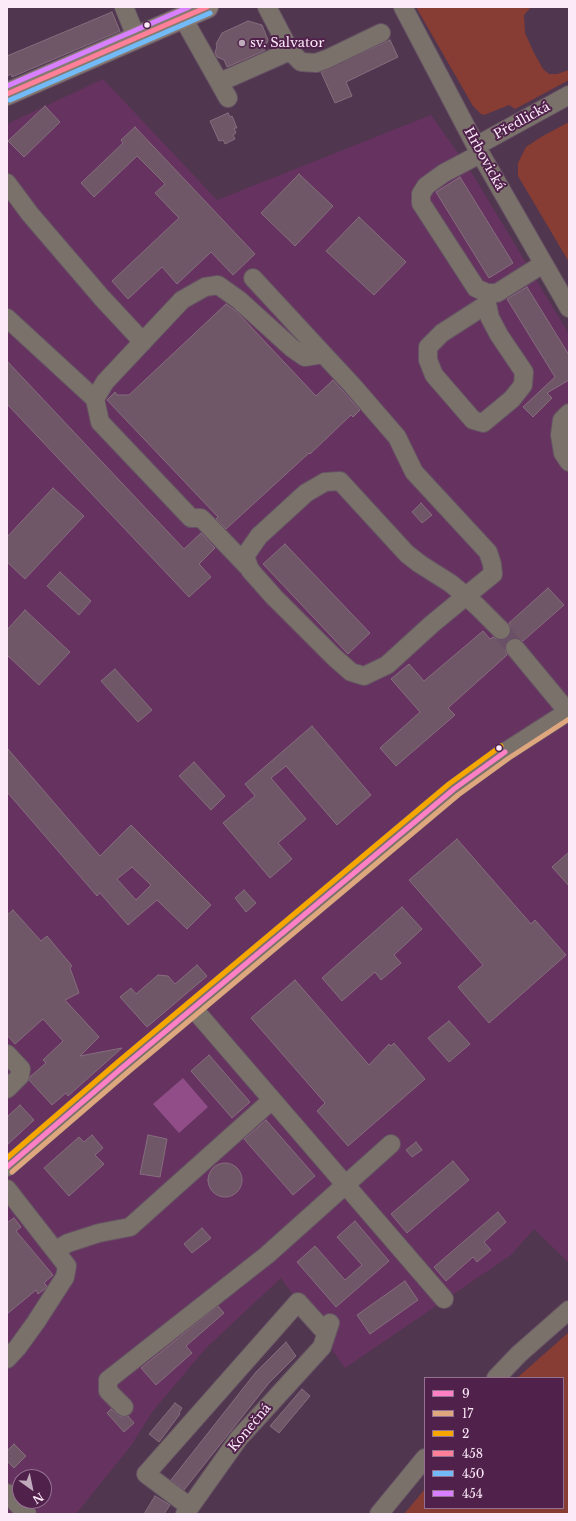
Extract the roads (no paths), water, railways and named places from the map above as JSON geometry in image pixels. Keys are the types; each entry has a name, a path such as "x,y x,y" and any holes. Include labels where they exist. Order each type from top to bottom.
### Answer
{"main road":[{"path":"7,94 137,39 207,7"}],"street":[{"path":"124,7 137,39"},
{"path":"267,7 290,51 301,62 316,63 381,33"},
{"name":"Hrbovická","path":"404,7 478,150 569,308"},
{"path":"183,18 228,98"},
{"path":"220,82 290,51"},
{"name":"Předlická","path":"487,299 476,288 421,203 421,194 426,186 478,150 569,95"},
{"path":"7,183 30,214 102,298 143,342"},
{"path":"487,299 490,318 524,372 523,385 520,390 512,399 483,423 473,420 434,375 428,360 428,347 442,333 487,299 543,264"},
{"path":"7,318 95,399 100,422 190,518 200,518 207,524 274,597 334,657 351,672 364,676 387,665 492,574 492,564 488,552 414,472 396,437 324,354 253,278"},
{"path":"95,399 105,382 182,300 204,287 218,285 239,300 305,358 324,354"},
{"path":"569,413 562,420 560,435 563,453 569,462"},
{"path":"250,570 245,556 259,536 306,494 325,482 340,481 406,554 450,583 466,596 501,630"},
{"path":"7,1167 193,1008 454,789 505,752 568,712 515,648"},
{"path":"193,1008 444,1299"},
{"path":"7,1054 21,1069 20,1076 7,1089"},
{"path":"56,1250 68,1243 98,1233 130,1227 272,1100"},
{"path":"124,1407 108,1391 108,1380 267,1255 391,1144"},
{"path":"7,1189 67,1266 65,1277 36,1322 18,1347 7,1359"},
{"name":"Konečná","path":"298,1302 326,1334 239,1438 189,1508 146,1474 298,1302"},
{"path":"497,1377 519,1354 569,1310"},
{"path":"379,1514 424,1459"},
{"path":"7,1493 27,1514"}],"tunnel":[{"path":"501,630 515,648"}],"place":[{"name":"sv. Salvator","path":"242,43"}]}
